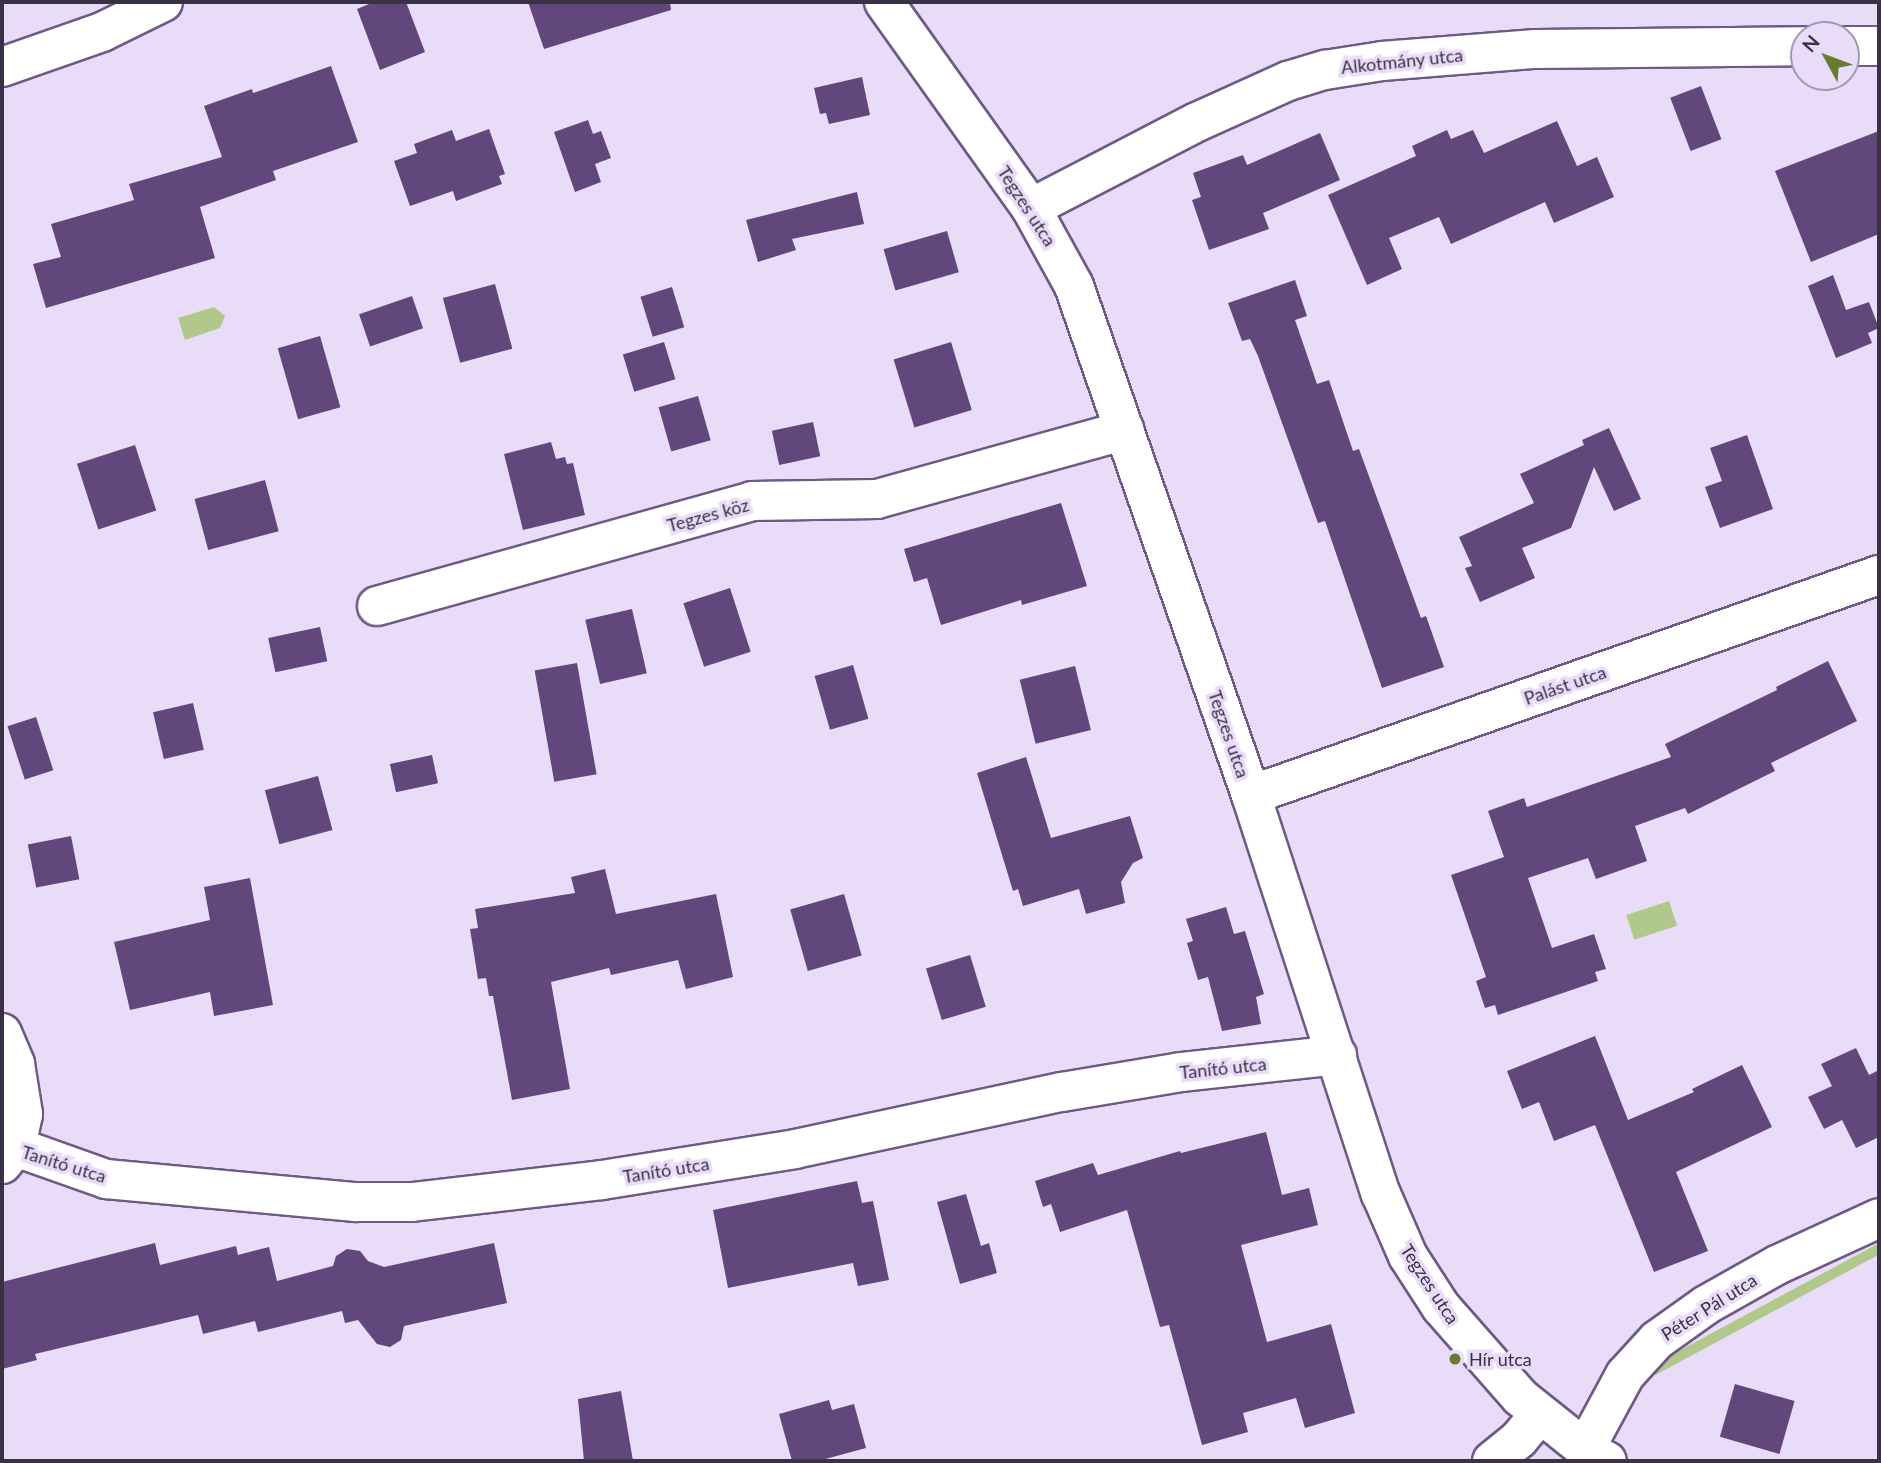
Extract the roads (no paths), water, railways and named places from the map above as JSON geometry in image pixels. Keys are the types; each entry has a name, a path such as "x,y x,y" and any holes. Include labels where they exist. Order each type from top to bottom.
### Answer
{"street":[{"path":"2,67 102,32 163,2"},
{"name":"Tegzes utca","path":"884,2 1031,208 1074,286 1251,795 1381,1194 1408,1256 1461,1332 1539,1415 1596,1455"},
{"path":"1860,46 1879,46"},
{"name":"Alkotmány utca","path":"1031,208 1197,121 1288,81 1325,70 1382,61 1536,49 1790,47"},
{"name":"Tegzes köz","path":"377,606 752,502 877,499 1125,430"},
{"name":"Palást utca","path":"1251,795 1879,575"},
{"path":"2,1033 15,1064 23,1114 9,1155"},
{"name":"Tanító utca","path":"9,1155 106,1179 356,1202 412,1202 602,1180 795,1149 1062,1092 1167,1074 1337,1055"},
{"name":"Péter Pál utca","path":"1596,1455 1625,1375 1657,1339 1706,1305 1777,1265 1879,1218"},
{"path":"1492,1461 1519,1439 1539,1415"}],"waterway":[{"path":"1654,1370 1879,1249"}],"place":[{"name":"Hír utca","path":"1455,1359"}]}
